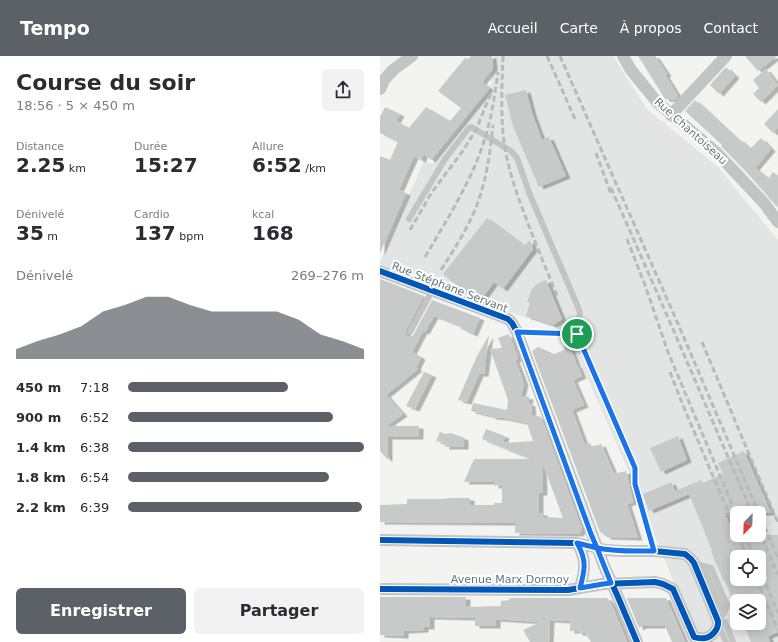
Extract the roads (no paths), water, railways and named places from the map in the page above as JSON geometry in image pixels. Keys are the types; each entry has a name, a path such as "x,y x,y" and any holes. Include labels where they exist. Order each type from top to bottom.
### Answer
{"street":[{"path":"380,89 384,80 393,70 412,56"},
{"name":"Rue Chantoiseau","path":"622,56 630,70 657,102 717,153 764,203 778,222"},
{"path":"671,115 726,56"},
{"name":"Rue Stéphane Servant","path":"380,271 508,319 514,327"},
{"path":"514,327 591,534 637,642"},
{"path":"380,540 577,543 606,550 654,551 685,554 699,565 721,620"},
{"path":"577,543 581,550 585,566 580,588"},
{"name":"Avenue Marx Dormoy","path":"380,589 568,590 611,583 655,582 673,589 695,640 709,637 715,632 721,620"}],"lane":[{"path":"409,219 445,159 471,127 511,151 518,158 530,195 578,307 580,313 577,334 635,468 635,484 654,551"},
{"path":"410,332 432,291"},
{"path":"514,327 577,334"},
{"path":"721,620 726,642"},
{"path":"721,620 725,622 733,642"}],"railway":[{"path":"503,56 503,137 511,175 519,201 558,298"},
{"path":"547,56 575,119"},
{"path":"560,56 679,326 778,558"},
{"path":"425,257 467,183 481,151 490,120 498,72"},
{"path":"410,230 432,192 462,152 476,130 491,93"},
{"path":"441,270 467,227 482,191 487,169 493,125"},
{"path":"596,153 611,194"},
{"path":"611,188 749,506"},
{"path":"627,239 645,285 668,352 733,506"},
{"path":"702,342 778,523"},
{"path":"670,372 730,516"},
{"path":"741,542 744,550"},
{"path":"748,542 751,550"},
{"path":"764,542 778,575"},
{"path":"766,585 778,613"},
{"path":"759,586 778,630"}]}
